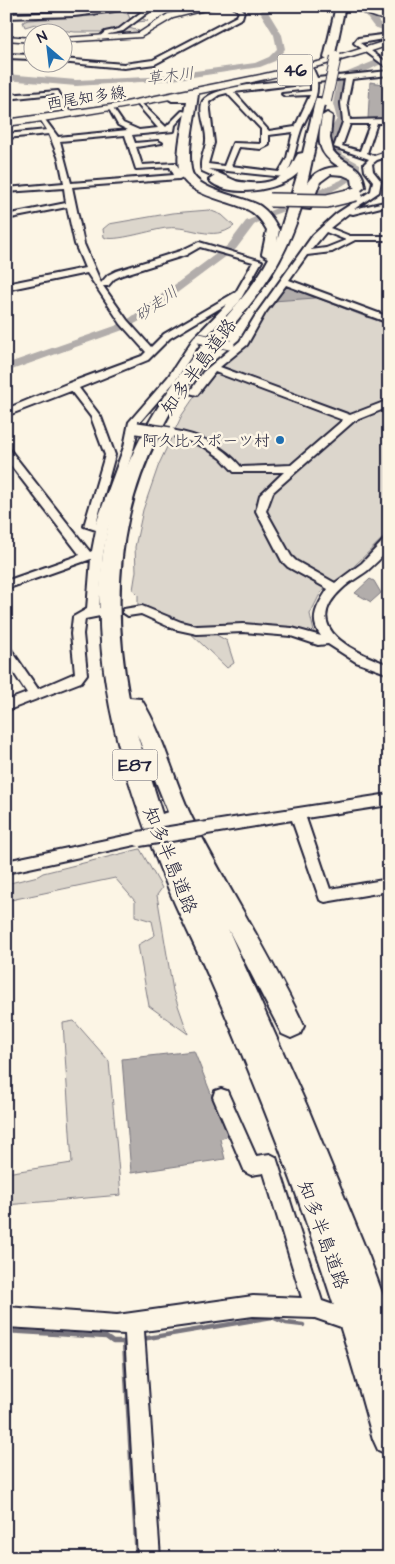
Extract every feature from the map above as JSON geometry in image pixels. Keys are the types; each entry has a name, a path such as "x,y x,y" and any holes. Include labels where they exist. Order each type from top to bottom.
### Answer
{"highway":[{"name":"知多半島道路","path":"345,8 316,109 284,241 272,265 241,300 183,381 149,435 137,460 117,527 112,560 110,598 112,657 129,744 155,824 182,893 285,1126 336,1264 370,1368 389,1439"},
{"path":"172,98 195,95"},
{"path":"194,164 208,177 226,184 250,187 270,185 285,178 299,165 316,109 327,115 324,143 326,151 334,159 355,171 364,179 363,188 354,194 327,201 271,199 214,188 198,180 186,138 195,95"},
{"name":"知多半島道路","path":"316,109 300,244 279,266 261,295 190,383 172,410 147,462 136,494 124,560 123,629 134,704 154,779 169,822 298,1115 355,1257 389,1356"},
{"path":"194,164 186,174 200,186 251,206 266,217 272,225 273,237 264,263 239,306 241,300"},
{"path":"300,244 299,233 309,194 314,181 319,176 335,171 352,174 360,183 354,194"},
{"path":"134,704 142,717 154,753 181,818 291,1026"}],"main road":[{"path":"72,39 141,35 171,16 217,6"},
{"path":"345,8 389,20"},
{"path":"6,38 22,39"},
{"name":"46","path":"195,95 310,69 367,52 389,43"},
{"name":"46","path":"195,95 367,52"},
{"name":"西尾知多線","path":"6,123 112,109 172,98"}],"street":[{"path":"72,62 124,66 159,61 240,17 242,12 235,6"},
{"path":"6,16 74,14 131,7 152,8"},
{"path":"101,38 107,33 121,30 152,8"},
{"path":"383,63 367,52 357,40 389,36"},
{"path":"6,56 22,57"},
{"path":"194,164 216,176 238,184 262,184 281,175 292,161 316,109 314,80 310,69"},
{"path":"194,164 210,143 209,129 205,120 207,100 214,93 258,88 256,86 389,73"},
{"path":"361,76 374,80 386,80"},
{"path":"344,77 344,103 347,122 338,147 374,158"},
{"path":"227,144 261,147 265,145 266,134 229,90"},
{"path":"6,97 56,92 70,115"},
{"path":"285,94 316,109"},
{"path":"236,100 248,99"},
{"path":"140,104 156,123 164,129"},
{"path":"112,109 120,124 136,132"},
{"path":"266,134 316,109"},
{"path":"6,136 136,132 171,129 171,125 184,112"},
{"path":"43,119 55,135 62,149 70,204 78,241 89,270 109,303 150,351"},
{"path":"362,154 374,121"},
{"path":"347,122 389,121"},
{"path":"6,190 179,177 173,165 139,167 128,132"},
{"path":"132,144 158,143"},
{"path":"210,143 218,144"},
{"path":"227,168 236,145"},
{"path":"194,392 205,376 234,347 283,281 300,244 376,192 378,184 367,166 374,158 389,153"},
{"path":"194,164 281,175"},
{"path":"376,179 389,181"},
{"path":"347,211 354,212 389,203"},
{"path":"6,216 70,204"},
{"path":"324,228 349,238 389,238"},
{"path":"300,244 319,252 351,240 349,238"},
{"path":"6,706 77,679 81,674 77,622 81,614 97,612 92,555 130,447 135,428 134,422 172,379 199,338 241,300 258,261 199,244 183,254 119,273 111,277 105,284"},
{"path":"6,287 89,270"},
{"path":"283,281 389,320"},
{"path":"6,413 72,385 145,358 150,354 150,351 175,331 241,300"},
{"path":"199,338 234,347"},
{"path":"213,368 289,394 350,419"},
{"path":"72,385 96,417 110,455 90,526 102,528"},
{"path":"335,588 292,564 286,558 261,511 264,497 269,490 350,419 387,406"},
{"path":"135,428 186,436 222,451 238,470 294,468"},
{"path":"6,452 92,555"},
{"path":"389,542 363,568 335,588 320,611 321,624 329,640 349,654 389,670"},
{"path":"6,585 92,555"},
{"path":"128,612 142,610 178,626 197,630 243,628 292,632 318,641 329,640"},
{"path":"6,650 35,695"},
{"path":"6,867 139,839 389,799"},
{"path":"297,814 325,896 389,885"},
{"path":"221,1097 250,1166 270,1163 315,1308"},
{"path":"6,1316 117,1325 253,1306 315,1308 341,1317"},
{"path":"134,1323 149,1558"}],"shaded area":[{"path":"6,6 105,6 6,13"},
{"path":"117,11 128,14 130,19 137,19 142,14 143,19 148,21 137,22 129,28 139,31 129,34 72,32 72,22 23,22 28,20 95,16 98,12"},
{"path":"370,82 389,85 389,119 368,119"},
{"path":"209,210 222,215 234,226 218,233 167,228 124,237 104,237 103,229 109,224 172,213"},
{"path":"289,285 315,298 273,301 285,286"},
{"name":"阿久比スポーツ村","path":"287,286 389,324 389,532 345,575 321,592 310,614 315,636 218,628 215,634 227,641 234,663 227,668 185,628 147,606 138,605 138,595 133,590 136,571 135,547 143,510 159,464 182,415 212,371"},
{"path":"370,579 374,581 381,593 371,602 355,593"},
{"path":"140,849 162,888 157,895 173,991 188,1034 149,1006 138,945 155,935 152,921 135,916 135,901 115,878 6,901 6,884"},
{"path":"74,1021 109,1061 121,1195 6,1205 6,1173 72,1163 63,1023"},
{"path":"194,1051 228,1136 220,1139 225,1159 131,1173 122,1059"}],"waterway":[{"name":"草木川","path":"6,77 76,83 129,82 172,78 257,65 272,59 281,49 278,35 264,12 266,6"},
{"name":"砂走川","path":"369,15 377,25 389,30"},
{"name":"砂走川","path":"357,169 357,166 339,156 332,148 332,135 341,119 337,104 342,76 360,71 389,57"},
{"name":"砂走川","path":"315,194 344,182 350,176"},
{"name":"砂走川","path":"268,214 288,206"},
{"name":"砂走川","path":"6,368 119,328 134,320 232,247 250,223 258,219"},
{"path":"142,1339 272,1317 286,1323 303,1325"},
{"path":"6,1331 106,1337 113,1342 124,1342"},
{"path":"124,1342 137,1558"}],"place":[{"name":"阿久比スポーツ村","path":"280,440"}]}
